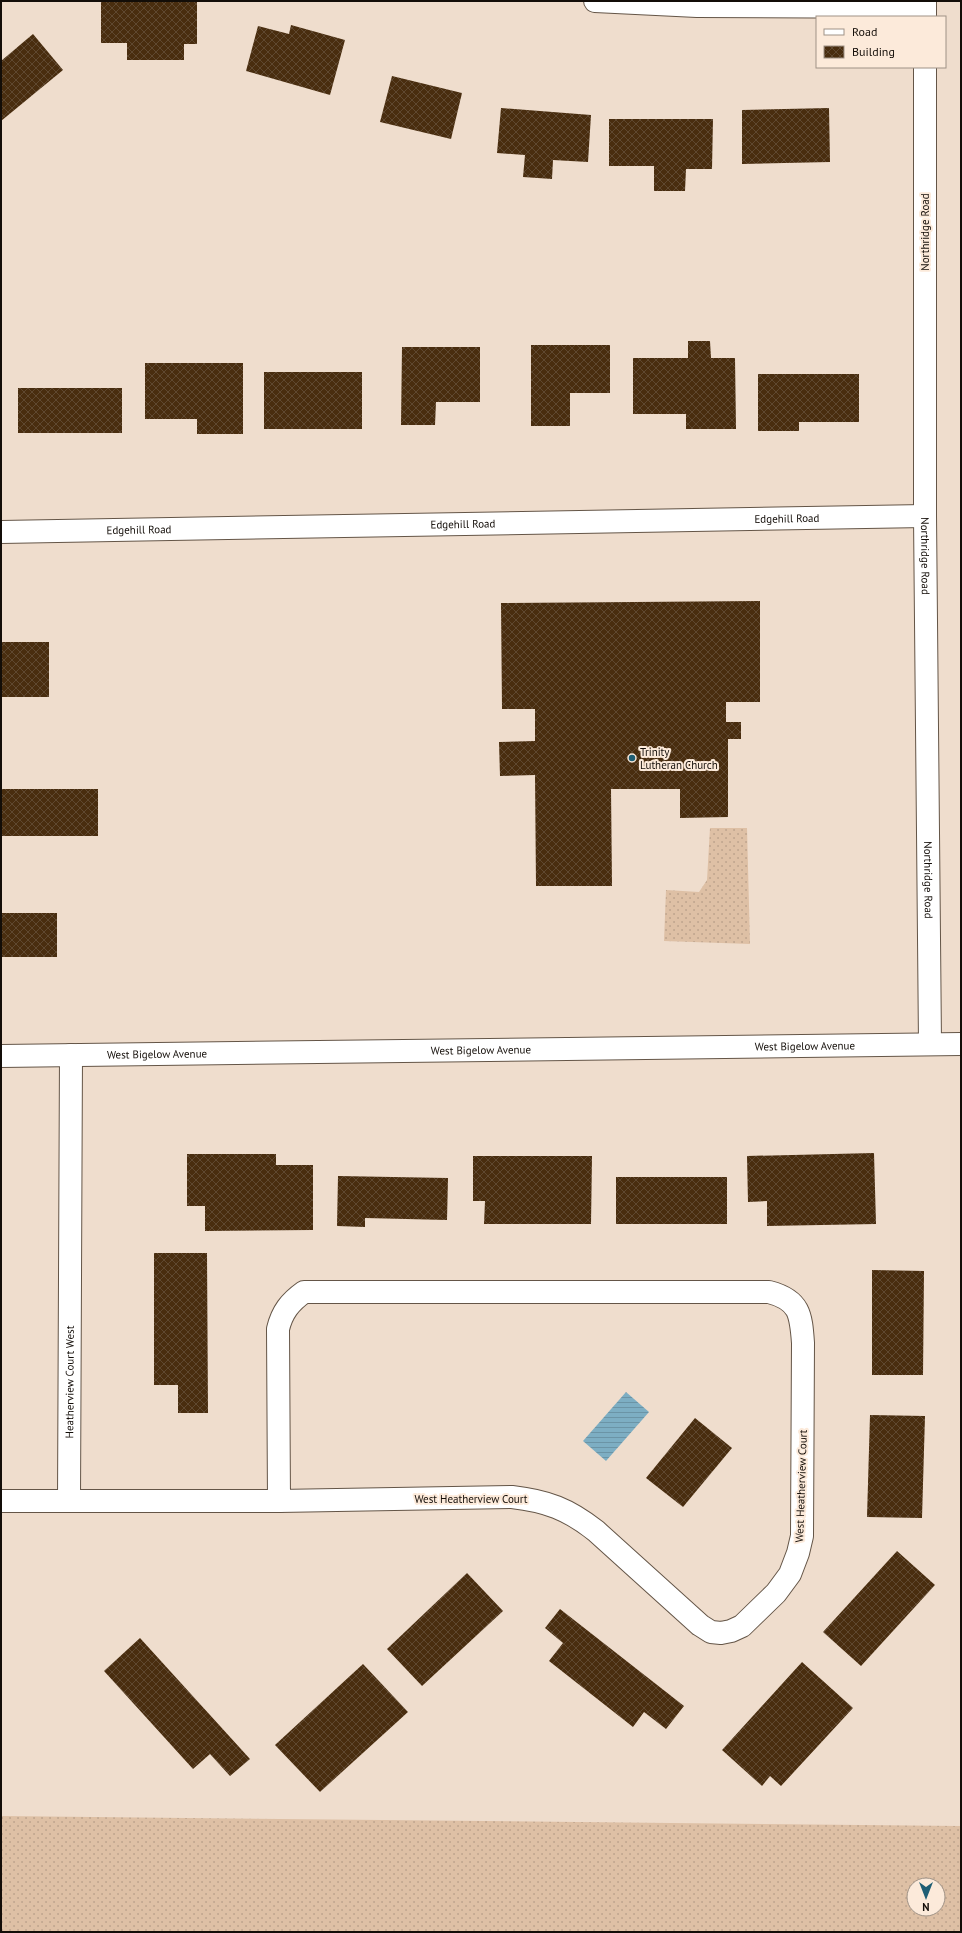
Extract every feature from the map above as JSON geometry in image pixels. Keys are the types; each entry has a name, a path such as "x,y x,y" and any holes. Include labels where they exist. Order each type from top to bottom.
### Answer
{"street":[{"path":"595,1 697,6 925,8"},
{"name":"Northridge Road","path":"925,68 925,516 930,1044"},
{"name":"Edgehill Road","path":"1,532 925,516"},
{"name":"West Bigelow Avenue","path":"1,1056 961,1044"},
{"name":"Heatherview Court West","path":"70,1500 71,1055"},
{"name":"West Heatherview Court","path":"304,1292 769,1292 780,1295 790,1301 798,1309 802,1320 802,1536 798,1553 790,1574 776,1593 742,1626 731,1631 721,1633 711,1632 700,1625 596,1531 578,1517 557,1506 535,1500 512,1497 279,1501 278,1329 281,1317 292,1300 304,1292"},
{"path":"1,1501 279,1501"}],"shaded area":[{"path":"710,828 747,828 750,944 664,941 666,890 699,892 707,880"},
{"path":"1,1816 961,1826 961,1932 1,1932"}],"water":[{"path":"626,1392 649,1412 606,1461 583,1441"}],"building":[{"path":"101,1 197,1 197,44 184,44 184,60 127,60 127,43 101,43"},
{"path":"291,25 345,40 330,95 246,71 258,26 289,34"},
{"path":"33,34 63,70 1,121 1,61"},
{"path":"392,76 462,93 451,139 380,122"},
{"path":"501,108 591,115 588,162 553,160 552,179 523,177 525,155 497,153"},
{"path":"829,108 830,162 742,164 742,110"},
{"path":"609,119 713,119 712,169 686,169 685,191 654,191 654,166 609,166"},
{"path":"688,341 710,341 711,358 735,358 736,429 686,429 686,414 633,414 633,358 688,358"},
{"path":"531,345 610,345 610,393 570,393 570,426 531,426"},
{"path":"402,347 480,347 480,402 436,402 435,425 401,425"},
{"path":"145,363 243,363 243,434 197,434 197,419 145,419"},
{"path":"264,372 362,372 362,429 264,429"},
{"path":"758,374 859,374 859,422 799,422 799,431 758,431"},
{"path":"18,388 122,388 122,433 18,433"},
{"name":"Trinity Lutheran Church","path":"760,601 760,702 726,702 726,722 741,722 741,739 728,739 728,817 680,818 680,789 611,789 612,886 536,886 535,775 500,776 499,742 535,741 535,709 502,709 501,603"},
{"path":"1,642 49,642 49,697 1,697"},
{"path":"1,789 98,789 98,836 1,836"},
{"path":"1,913 57,913 57,957 1,957"},
{"path":"874,1153 876,1224 767,1226 767,1201 748,1202 747,1156"},
{"path":"187,1154 276,1154 276,1165 313,1165 313,1230 205,1231 205,1206 187,1206"},
{"path":"473,1156 592,1156 591,1224 484,1224 485,1201 473,1201"},
{"path":"338,1176 448,1178 447,1220 365,1218 365,1227 337,1226"},
{"path":"616,1177 727,1177 727,1224 616,1224"},
{"path":"154,1253 207,1253 208,1413 178,1413 178,1385 154,1385"},
{"path":"872,1270 924,1271 923,1375 872,1375"},
{"path":"870,1415 925,1416 922,1518 867,1517"},
{"path":"695,1418 732,1448 683,1507 646,1478"},
{"path":"897,1551 935,1585 861,1666 823,1632"},
{"path":"467,1573 503,1611 422,1686 387,1649"},
{"path":"560,1609 684,1706 666,1729 644,1712 633,1727 549,1661 563,1643 545,1628"},
{"path":"140,1638 250,1759 230,1776 210,1754 193,1769 104,1671"},
{"path":"802,1662 853,1708 781,1786 770,1776 762,1786 722,1750"},
{"path":"363,1664 408,1712 320,1792 275,1745"}],"place":[{"name":"Trinity Lutheran Church","path":"632,758"}]}
